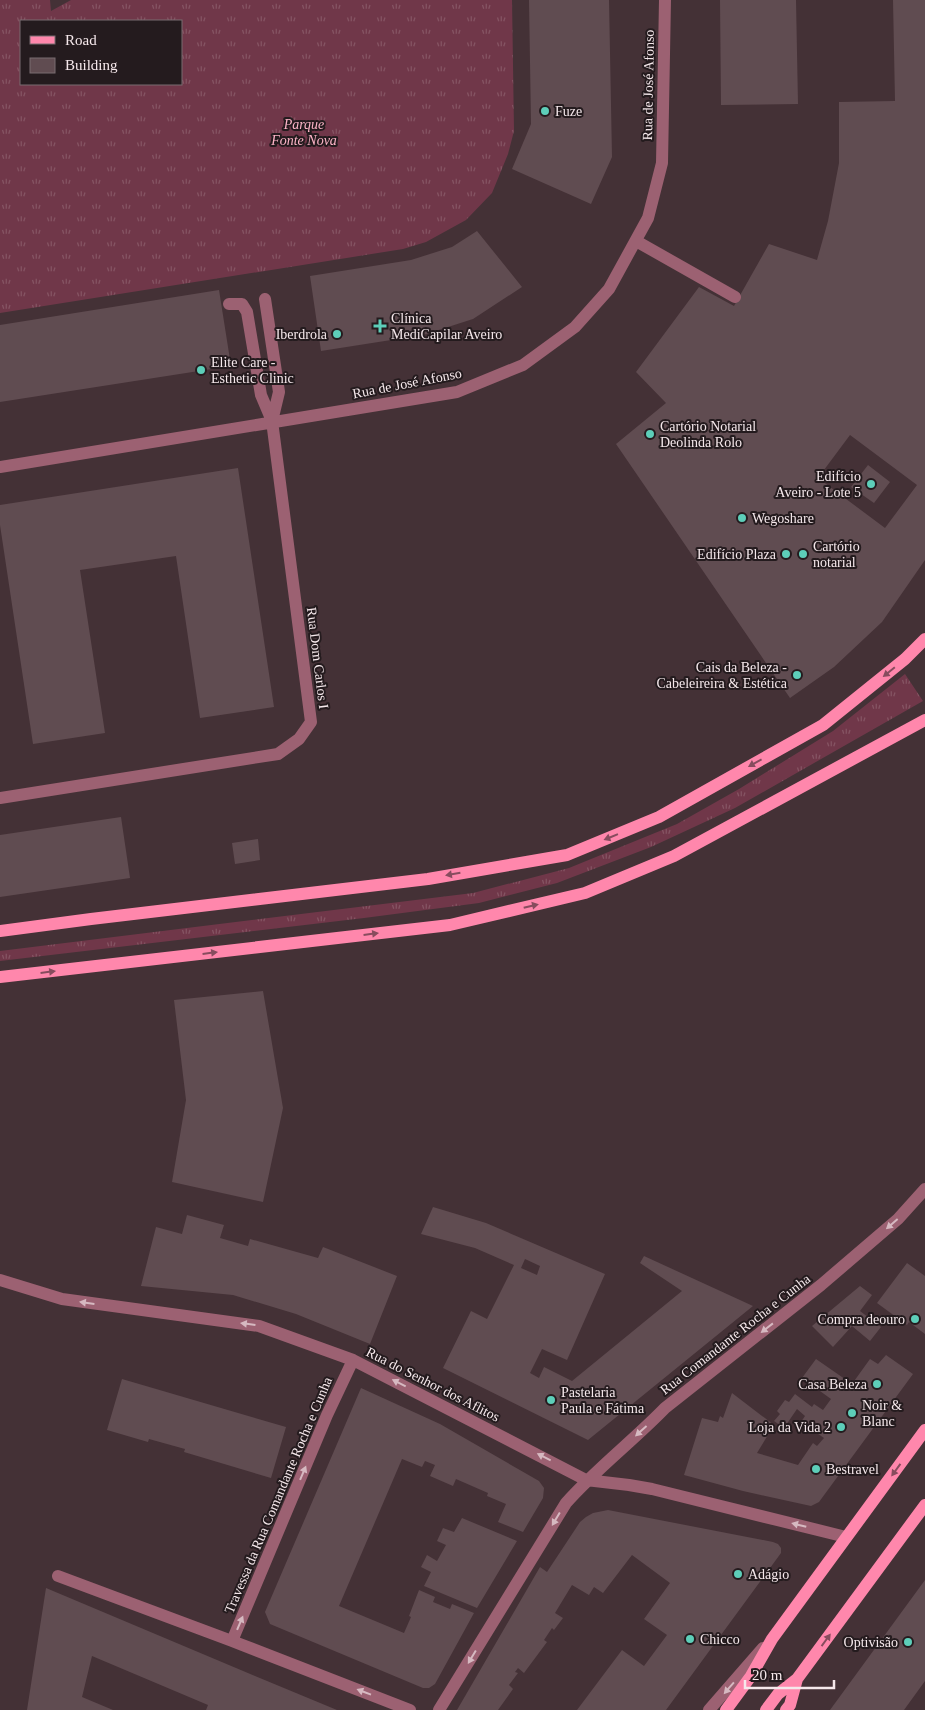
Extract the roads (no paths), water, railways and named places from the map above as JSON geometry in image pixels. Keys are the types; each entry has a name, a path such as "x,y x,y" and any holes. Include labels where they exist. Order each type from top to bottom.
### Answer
{"main road":[{"path":"0,931 428,879 567,855 659,817 823,725 905,659 925,639"},
{"path":"0,977 450,924 585,893 674,856 925,720"},
{"path":"726,1710 751,1676 772,1639 925,1430"},
{"path":"766,1710 778,1694 797,1679 925,1505"},
{"path":"786,1710 790,1705 797,1679"}],"street":[{"name":"Rua de José Afonso","path":"0,467 457,392 523,365 575,327 609,290 648,218 662,163 665,0"},
{"path":"636,241 735,297"},
{"path":"265,299 279,392 272,422"},
{"path":"229,304 242,304 248,312 261,395 272,422"},
{"name":"Rua Dom Carlos I","path":"0,798 278,754 299,739 311,722 272,422"},
{"name":"Rua Comandante Rocha e Cunha","path":"439,1710 566,1503 586,1480 665,1408 822,1285 898,1219 925,1189"},
{"name":"Rua do Senhor dos Aflitos","path":"0,1280 62,1299 259,1326 353,1360 586,1480 652,1489 846,1538"},
{"name":"Travessa da Rua Comandante Rocha e Cunha","path":"232,1641 327,1415 353,1360"},
{"path":"58,1576 410,1710"},
{"path":"709,1710 772,1639"}],"place":[{"name":"Fuze","path":"545,111"},
{"name":"Clínica MediCapilar Aveiro","path":"380,326"},
{"name":"Iberdrola","path":"337,334"},
{"name":"Elite Care - Esthetic Clinic","path":"201,370"},
{"name":"Cartório Notarial Deolinda Rolo","path":"650,434"},
{"name":"Edifício Aveiro - Lote 5","path":"871,484"},
{"name":"Wegoshare","path":"742,518"},
{"name":"Edifício Plaza","path":"786,554"},
{"name":"Cartório notarial","path":"803,554"},
{"name":"Cais da Beleza - Cabeleireira & Estética","path":"797,675"},
{"name":"Compra deouro","path":"915,1319"},
{"name":"Casa Beleza","path":"877,1384"},
{"name":"Pastelaria Paula e Fátima","path":"551,1400"},
{"name":"Noir & Blanc","path":"852,1413"},
{"name":"Loja da Vida 2","path":"841,1427"},
{"name":"Bestravel","path":"816,1469"},
{"name":"Adágio","path":"738,1574"},
{"name":"Chicco","path":"690,1639"},
{"name":"Optivisão","path":"908,1642"}],"park label":[{"name":"Parque Fonte Nova","path":"304,132"}]}
